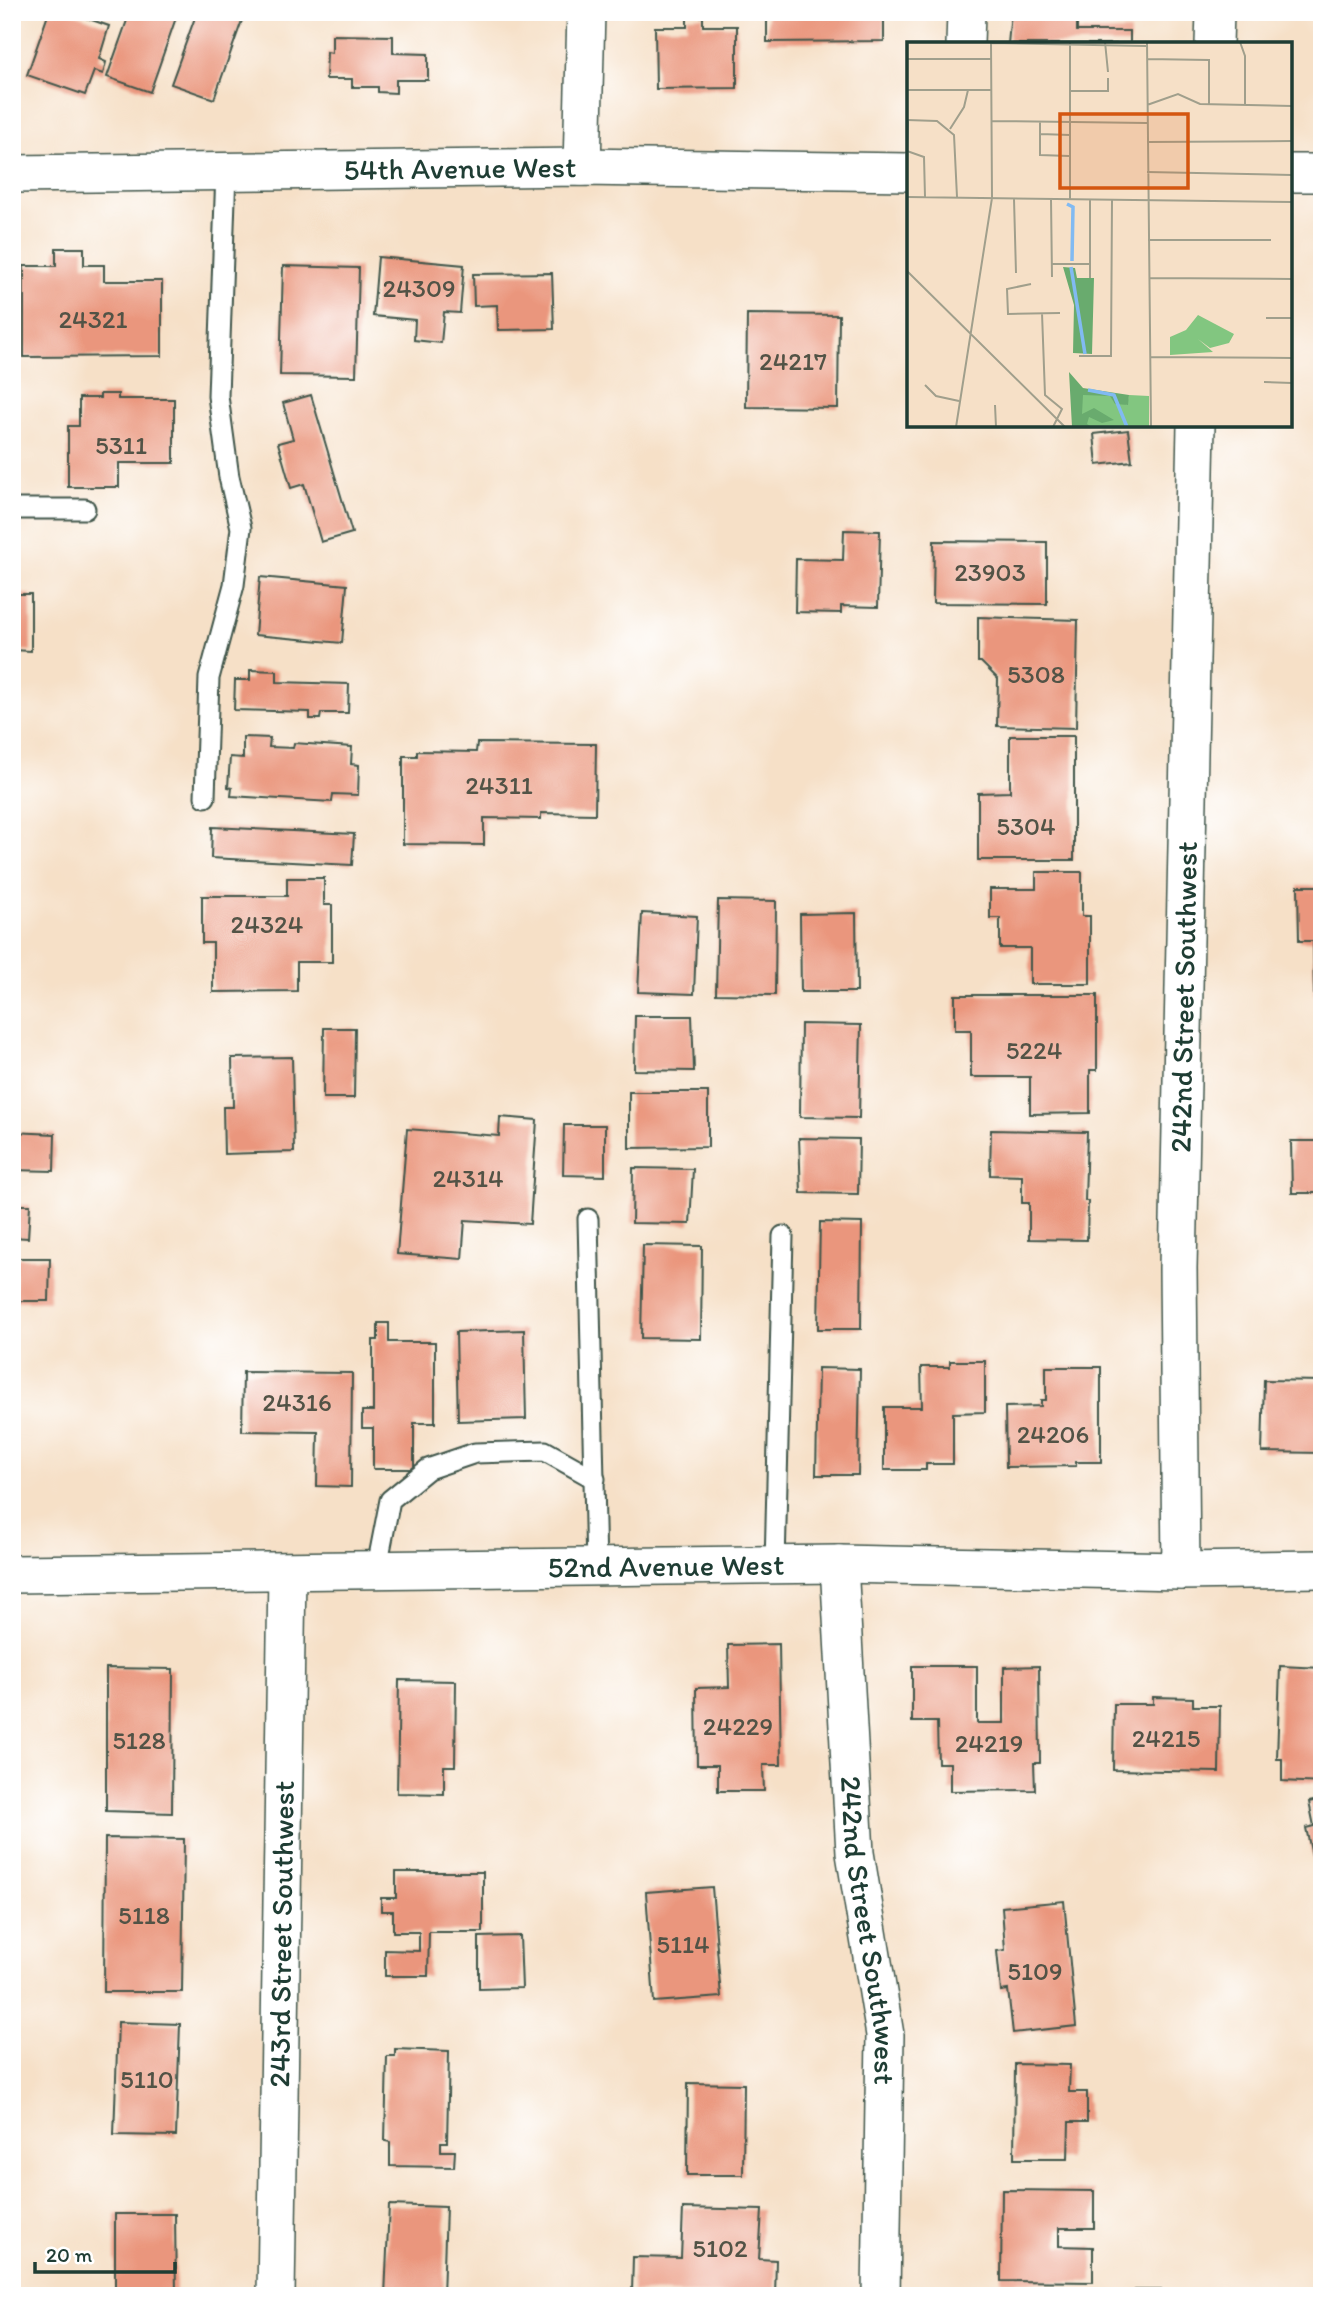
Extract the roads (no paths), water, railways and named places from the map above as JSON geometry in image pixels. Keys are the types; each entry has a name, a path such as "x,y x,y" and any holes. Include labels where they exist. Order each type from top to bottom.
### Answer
{"street":[{"path":"582,167 586,12"},
{"path":"965,42 966,12"},
{"path":"1214,12 1214,42"},
{"name":"54th Avenue West","path":"12,174 582,167 907,172"},
{"path":"1292,173 1322,173"},
{"name":"242nd Street Southwest","path":"1181,1570 1178,1268 1196,427"},
{"name":"242nd Street Southwest","path":"839,1564 855,1853 886,2035 881,2296"},
{"name":"52nd Avenue West","path":"12,1574 376,1572 839,1564 1181,1570 1322,1569"},
{"name":"243rd Street Southwest","path":"276,2296 287,1573"}],"lane":[{"path":"205,797 209,678 234,585 241,528 229,477 218,396 226,171"},
{"path":"12,509 85,509"},
{"path":"588,1219 596,1568"},
{"path":"775,1565 783,1236"},
{"path":"376,1572 390,1500 428,1469 475,1453 545,1451 595,1479"}]}
